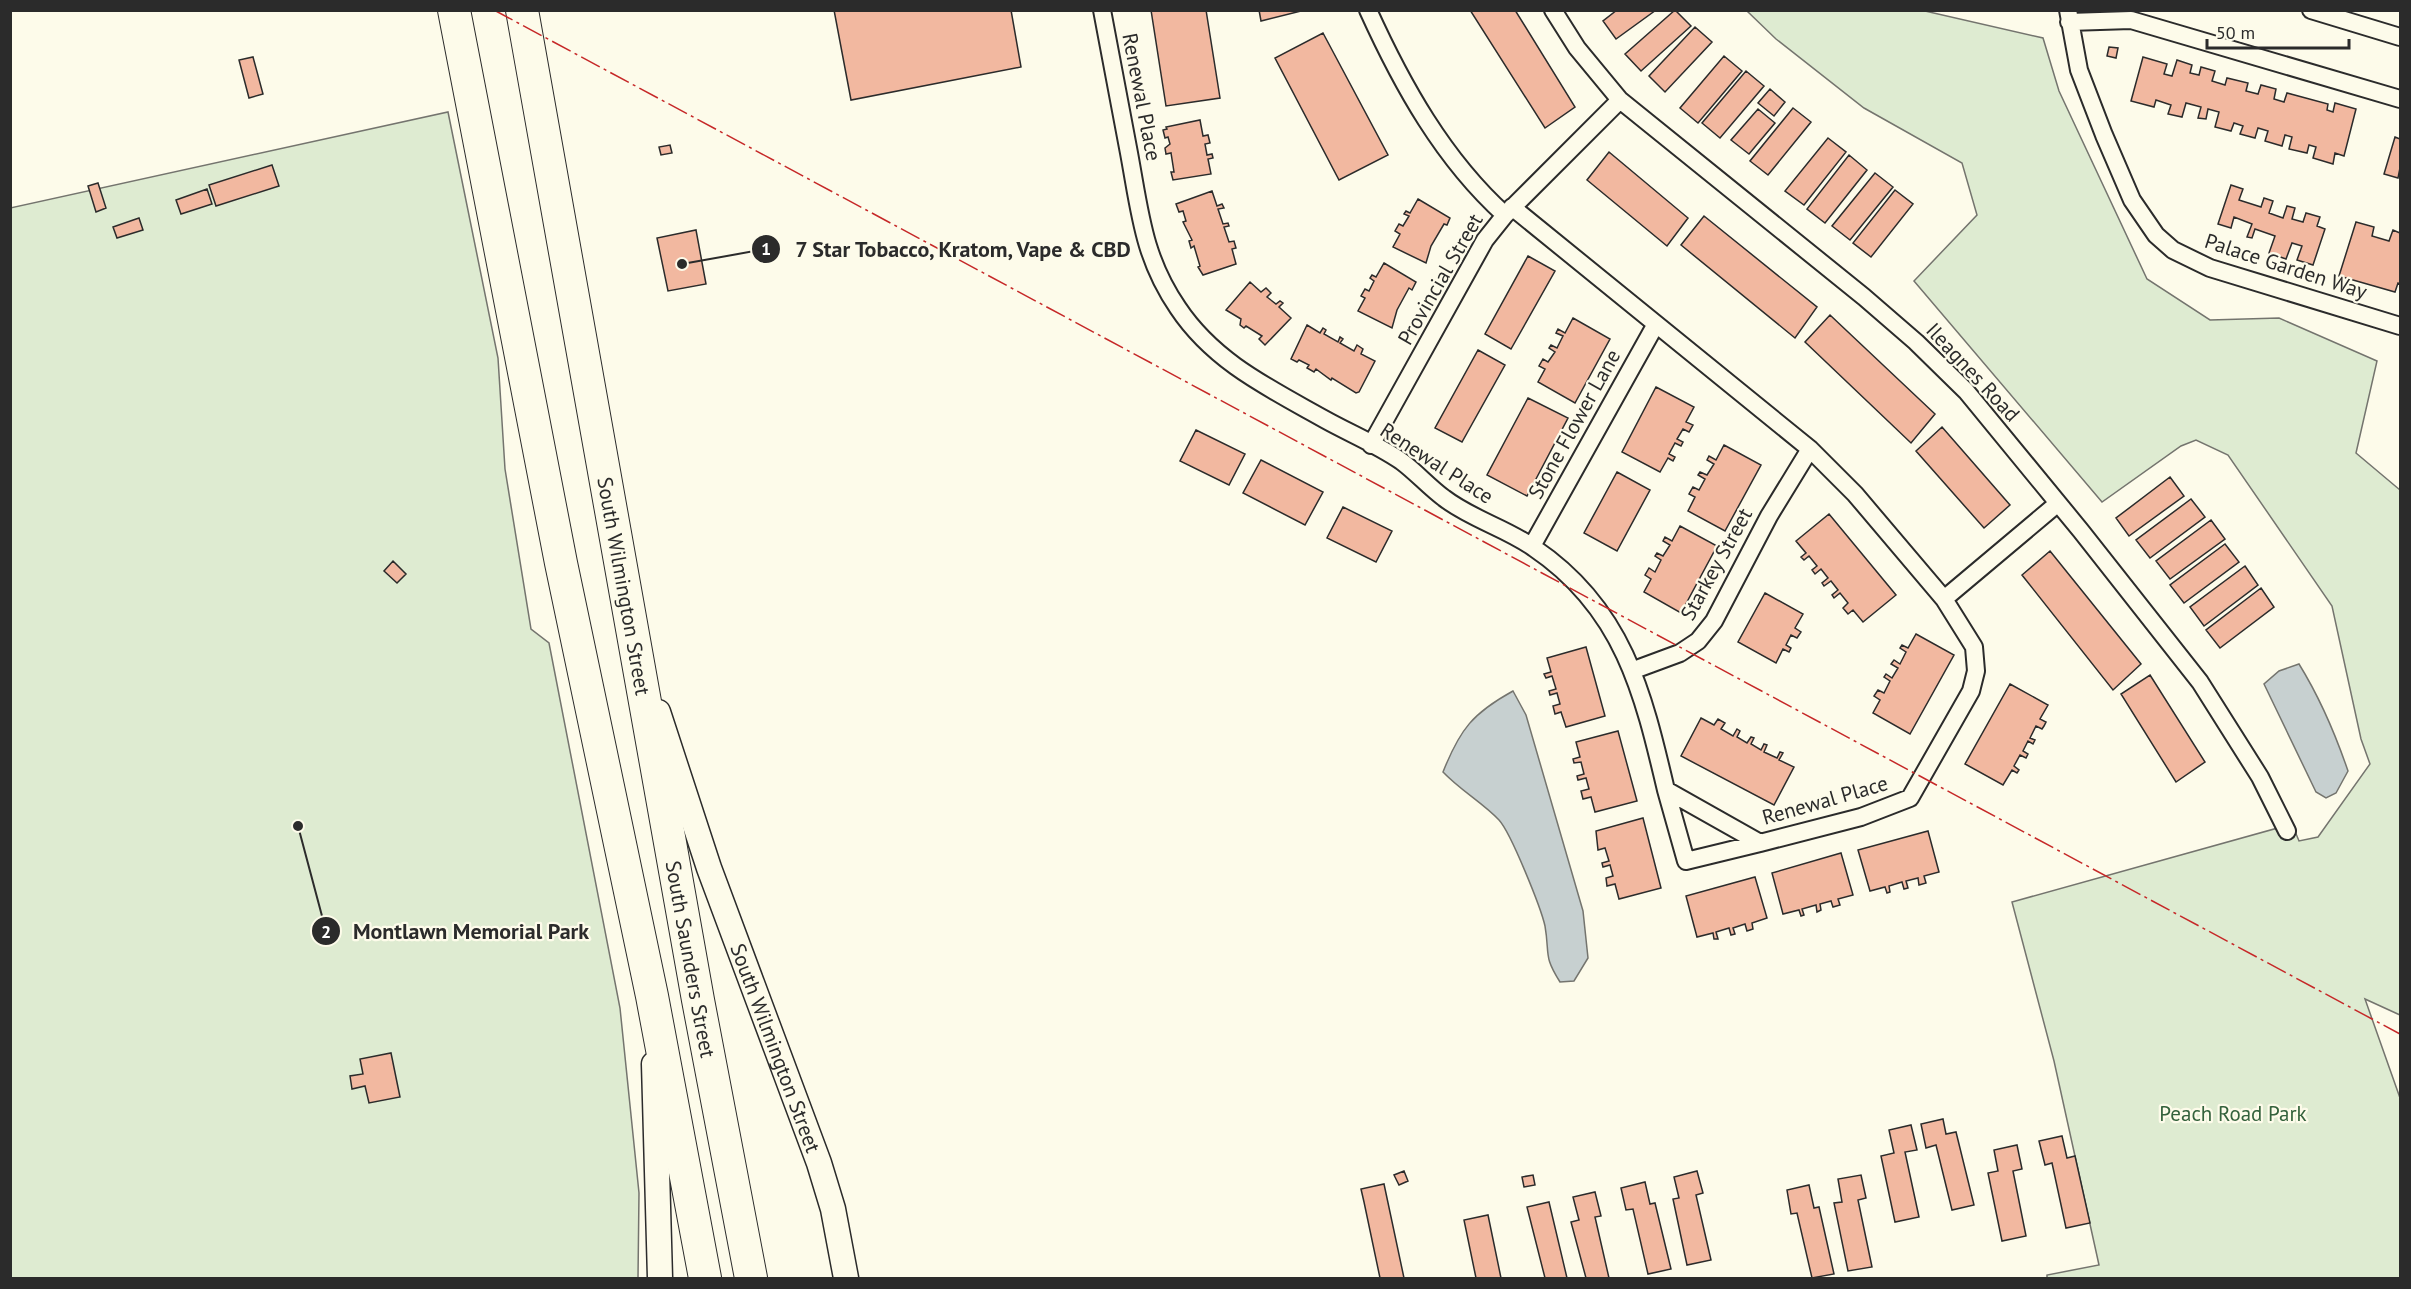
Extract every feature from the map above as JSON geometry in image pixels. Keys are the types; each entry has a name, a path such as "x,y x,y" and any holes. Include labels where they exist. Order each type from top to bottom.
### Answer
{"highway":[{"path":"454,10 565,584 652,996 705,1278"},
{"name":"South Wilmington Street","path":"522,10 635,641"},
{"name":"South Saunders Street","path":"635,641 698,1000 752,1278"}],"main road":[{"name":"South Wilmington Street","path":"635,641 709,868 819,1163 833,1209 846,1278"},
{"path":"652,996 660,1278"}],"street":[{"name":"Renewal Place","path":"1102,10 1147,250 1177,307 1194,331 1229,364 1371,446 1398,459 1444,498 1532,546 1568,575 1599,610 1634,670 1647,710 1666,790 1760,843 1861,817 1910,798 1971,691 1976,671 1974,647 1944,599 1855,494 1810,449 1656,324 1509,211 1481,193 1446,148 1392,63 1368,10"},
{"name":"Ileagnes Road","path":"1553,10 1577,48 1620,100 1916,342 1966,392 2200,682 2250,761 2288,831"},
{"path":"2311,10 2400,37"},
{"path":"2069,16 2131,20 2400,99"},
{"name":"Palace Garden Way","path":"2069,16 2079,70 2104,135 2132,200 2156,235 2173,250 2210,268 2400,326"},
{"name":"Provincial Street","path":"1371,446 1485,240 1509,211 1620,100"},
{"name":"Stone Flower Lane","path":"1532,546 1656,324"},
{"name":"Starkey Street","path":"1634,670 1680,652 1698,641 1714,621 1769,516 1810,449"},
{"path":"1944,599 2057,504"},
{"path":"1666,790 1686,861 1760,843"}],"green space":[{"name":"Peach Road Park","path":"1747,11 1925,11 2043,38 2059,91 2147,279 2210,320 2279,318 2377,361 2356,453 2400,490 2400,1015 2365,999 2400,1098 2400,1278 2047,1278 2047,1275 2099,1265 2054,1061 2012,902 2292,824 2299,841 2318,837 2370,764 2361,739 2332,606 2228,455 2196,440 2181,446 2102,502 1914,281 1977,215 1962,163 1864,108 1776,39"},
{"path":"448,112 498,358 505,469 531,629 549,643 620,1008 639,1193 638,1278 11,1278 10,208"}],"shaded area":[{"path":"2299,664 2327,716 2348,771 2336,793 2326,798 2316,792 2264,684 2279,671"},
{"path":"1513,691 1526,715 1583,911 1588,958 1574,981 1560,982 1551,966 1542,917 1525,871 1499,820 1443,772 1455,744 1469,724 1488,707"}],"building":[{"path":"834,10 1011,10 1021,67 851,100"},
{"path":"1151,10 1206,10 1220,98 1166,106"},
{"path":"1259,10 1305,10 1261,21"},
{"path":"1470,10 1515,10 1575,107 1545,128"},
{"path":"1617,10 1656,10 1616,39 1603,21"},
{"path":"1675,10 1691,26 1641,71 1625,54"},
{"path":"1695,27 1712,42 1665,92 1649,76"},
{"path":"1323,33 1388,155 1339,180 1275,58"},
{"path":"2109,47 2118,48 2116,58 2107,56"},
{"path":"1724,56 1742,71 1698,123 1680,108"},
{"path":"253,57 263,94 249,98 239,60"},
{"path":"2143,57 2167,64 2164,74 2172,76 2177,60 2192,65 2190,73 2199,75 2201,67 2215,71 2212,81 2225,85 2227,78 2248,83 2246,91 2258,94 2261,85 2276,89 2274,99 2284,102 2287,93 2328,104 2327,110 2333,112 2335,103 2356,109 2344,156 2335,153 2333,164 2313,158 2316,147 2309,145 2307,153 2289,149 2292,137 2285,135 2282,146 2265,141 2268,131 2258,128 2255,138 2240,134 2243,126 2234,123 2231,131 2215,127 2219,112 2208,109 2206,119 2198,118 2201,107 2186,103 2182,117 2168,114 2171,105 2156,100 2154,107 2131,101"},
{"path":"1746,71 1764,86 1720,138 1702,123"},
{"path":"1770,89 1785,102 1774,116 1758,103"},
{"path":"1793,108 1811,122 1768,175 1750,161"},
{"path":"1758,109 1775,123 1749,154 1731,140"},
{"path":"1200,120 1203,136 1208,135 1210,143 1205,144 1207,155 1212,154 1213,158 1208,159 1211,174 1173,180 1171,153 1166,154 1165,148 1170,144 1163,130 1167,129 1166,127"},
{"path":"2395,137 2400,139 2398,178 2384,174"},
{"path":"1828,138 1846,152 1804,205 1785,191"},
{"path":"670,145 672,153 661,155 659,147"},
{"path":"1609,152 1688,218 1667,246 1587,180"},
{"path":"1849,155 1867,170 1825,223 1807,209"},
{"path":"272,165 279,186 216,206 209,185"},
{"path":"1875,173 1893,187 1850,240 1832,226"},
{"path":"98,183 106,208 96,212 88,186"},
{"path":"2231,185 2243,189 2239,200 2261,207 2264,198 2273,201 2269,213 2283,218 2287,206 2295,208 2292,219 2303,222 2306,213 2320,217 2317,226 2325,229 2313,265 2297,260 2302,246 2292,243 2286,259 2269,253 2275,236 2255,229 2252,238 2247,237 2252,224 2234,217 2231,228 2218,224"},
{"path":"207,189 212,204 181,214 176,200"},
{"path":"1895,190 1913,204 1871,257 1853,243"},
{"path":"1212,191 1217,206 1222,204 1224,208 1218,209 1223,224 1228,223 1229,226 1224,227 1229,242 1234,241 1236,248 1232,249 1236,264 1203,275 1198,267 1200,266 1194,246 1191,248 1189,241 1192,240 1183,222 1186,221 1183,211 1179,212 1176,204"},
{"path":"1418,199 1450,218 1431,246 1426,263 1393,247 1400,234 1395,231 1399,224 1403,226 1409,216 1404,214 1406,211 1410,213"},
{"path":"1704,216 1817,307 1795,338 1681,245"},
{"path":"139,218 143,230 117,238 113,227"},
{"path":"2356,222 2374,227 2372,236 2389,241 2393,230 2400,233 2400,284 2398,283 2395,292 2339,276"},
{"path":"696,230 706,284 668,291 657,238"},
{"path":"1528,256 1555,271 1511,349 1485,334"},
{"path":"1384,263 1416,282 1412,290 1409,288 1397,310 1392,328 1358,311 1365,298 1361,296 1365,289 1369,291 1374,281 1370,278 1372,275 1376,277"},
{"path":"1250,282 1261,292 1266,288 1271,293 1267,297 1276,304 1280,301 1283,303 1279,307 1291,318 1265,345 1259,339 1262,336 1246,326 1244,328 1240,325 1241,319 1226,310"},
{"path":"1830,315 1935,414 1911,443 1805,342"},
{"path":"1573,318 1610,339 1575,403 1538,382 1545,369 1539,366 1543,359 1548,362 1555,352 1549,348 1551,345 1557,348 1563,336 1556,333 1558,329 1565,333"},
{"path":"1307,325 1320,333 1323,328 1326,330 1324,334 1338,342 1340,337 1343,339 1340,343 1354,351 1357,345 1363,349 1361,354 1375,361 1359,392 1356,393 1332,378 1331,380 1316,369 1314,372 1307,368 1309,365 1299,360 1297,362 1291,359"},
{"path":"1478,350 1505,365 1462,442 1435,428"},
{"path":"1656,387 1694,407 1686,422 1693,425 1689,432 1683,429 1677,439 1683,442 1681,446 1675,443 1669,454 1675,457 1673,461 1668,458 1660,472 1622,452"},
{"path":"1528,398 1568,418 1527,496 1487,475"},
{"path":"1942,427 2010,505 1984,528 1916,451"},
{"path":"1196,430 1245,454 1229,485 1180,461"},
{"path":"1724,445 1761,465 1725,531 1688,511 1695,497 1689,494 1693,487 1699,490 1705,479 1698,475 1700,472 1707,475 1714,464 1707,460 1709,456 1716,460"},
{"path":"1261,460 1323,492 1305,525 1243,493"},
{"path":"1617,472 1650,490 1617,551 1584,533"},
{"path":"2170,477 2184,496 2129,536 2116,518"},
{"path":"2191,499 2205,517 2150,558 2136,540"},
{"path":"1343,507 1392,531 1376,562 1327,538"},
{"path":"1829,514 1896,595 1863,622 1853,610 1848,614 1843,608 1848,603 1840,593 1834,598 1832,595 1838,590 1831,581 1824,586 1822,583 1828,578 1821,569 1815,574 1812,570 1817,566 1809,556 1804,560 1801,557 1806,553 1796,541"},
{"path":"2211,520 2225,539 2170,579 2156,561"},
{"path":"1680,526 1717,546 1681,613 1644,592 1651,579 1645,575 1649,568 1655,572 1661,560 1655,556 1657,553 1663,556 1670,545 1663,541 1665,537 1672,541"},
{"path":"2225,544 2239,562 2184,603 2170,585"},
{"path":"2050,551 2141,664 2113,690 2022,575"},
{"path":"393,561 406,574 397,583 384,571"},
{"path":"2245,566 2258,585 2204,626 2190,607"},
{"path":"2261,588 2274,607 2220,648 2206,630"},
{"path":"1765,593 1803,614 1795,628 1801,632 1797,638 1791,635 1786,645 1791,648 1789,652 1783,649 1776,663 1738,642"},
{"path":"1916,634 1954,655 1910,734 1873,713 1880,700 1874,696 1878,690 1884,693 1890,681 1884,677 1886,674 1892,678 1898,668 1891,664 1894,660 1900,664 1906,652 1900,648 1902,645 1908,648"},
{"path":"1586,647 1605,716 1566,727 1561,712 1555,714 1553,706 1560,704 1557,693 1550,695 1549,691 1556,689 1552,676 1546,678 1544,674 1551,672 1547,658"},
{"path":"2150,675 2205,762 2176,782 2121,694"},
{"path":"2010,684 2048,705 2040,719 2046,722 2044,726 2042,729 2036,726 2030,738 2035,740 2033,744 2028,741 2023,751 2028,754 2026,758 2020,755 2014,766 2019,770 2017,773 2012,770 2003,785 1965,764"},
{"path":"1701,718 1714,725 1718,719 1725,723 1721,729 1733,736 1737,729 1740,731 1737,737 1747,743 1751,737 1754,738 1751,744 1761,750 1764,744 1767,745 1764,752 1777,758 1780,752 1783,753 1779,760 1794,767 1774,805 1681,756"},
{"path":"1618,731 1637,801 1595,812 1591,797 1583,799 1581,791 1589,789 1586,778 1578,780 1577,776 1584,774 1581,762 1574,763 1573,759 1580,757 1576,742"},
{"path":"1643,818 1661,888 1619,899 1615,884 1607,886 1606,878 1613,876 1610,865 1603,867 1602,863 1609,861 1605,848 1598,850 1596,831"},
{"path":"1928,831 1939,872 1924,876 1926,883 1919,885 1918,878 1906,881 1908,888 1904,889 1902,882 1889,886 1890,892 1887,893 1885,887 1870,891 1858,850"},
{"path":"1841,853 1853,895 1838,899 1840,905 1833,907 1831,901 1820,904 1821,910 1817,912 1816,905 1802,909 1804,915 1801,916 1799,910 1783,914 1772,873"},
{"path":"1755,877 1767,918 1752,923 1753,929 1747,931 1745,924 1733,928 1735,934 1731,935 1729,928 1716,932 1718,939 1714,939 1713,933 1697,937 1686,896"},
{"path":"391,1053 400,1097 369,1103 365,1086 352,1089 350,1076 363,1074 360,1059"},
{"path":"1943,1119 1946,1134 1956,1132 1974,1205 1952,1210 1936,1145 1926,1148 1921,1124"},
{"path":"1911,1125 1917,1150 1905,1152 1919,1217 1895,1222 1881,1156 1894,1153 1889,1130"},
{"path":"2062,1136 2067,1158 2075,1156 2090,1223 2066,1228 2052,1163 2045,1165 2039,1141"},
{"path":"2017,1145 2022,1169 2013,1171 2026,1236 2002,1241 1988,1173 1998,1171 1994,1150"},
{"path":"1404,1171 1408,1181 1399,1185 1394,1175"},
{"path":"1697,1171 1703,1193 1696,1195 1711,1260 1687,1265 1673,1199 1679,1198 1674,1177"},
{"path":"1533,1175 1535,1185 1524,1187 1522,1177"},
{"path":"1861,1175 1866,1198 1858,1200 1872,1267 1848,1271 1834,1203 1842,1202 1838,1179"},
{"path":"1645,1182 1650,1204 1655,1203 1671,1269 1648,1274 1633,1209 1626,1210 1621,1188"},
{"path":"1384,1184 1404,1278 1380,1278 1361,1189"},
{"path":"1809,1185 1814,1208 1819,1207 1834,1274 1812,1278 1797,1213 1791,1214 1787,1190"},
{"path":"1595,1192 1601,1216 1595,1217 1609,1278 1586,1278 1571,1222 1579,1220 1573,1197"},
{"path":"1549,1202 1567,1278 1545,1278 1527,1207"},
{"path":"1488,1215 1501,1278 1476,1278 1464,1220"}],"power":[{"path":"494,10 2400,1034"}],"place":[{"name":"7 Star Tobacco, Kratom, Vape & CBD","path":"682,264"},
{"name":"Montlawn Memorial Park","path":"298,826"}]}
